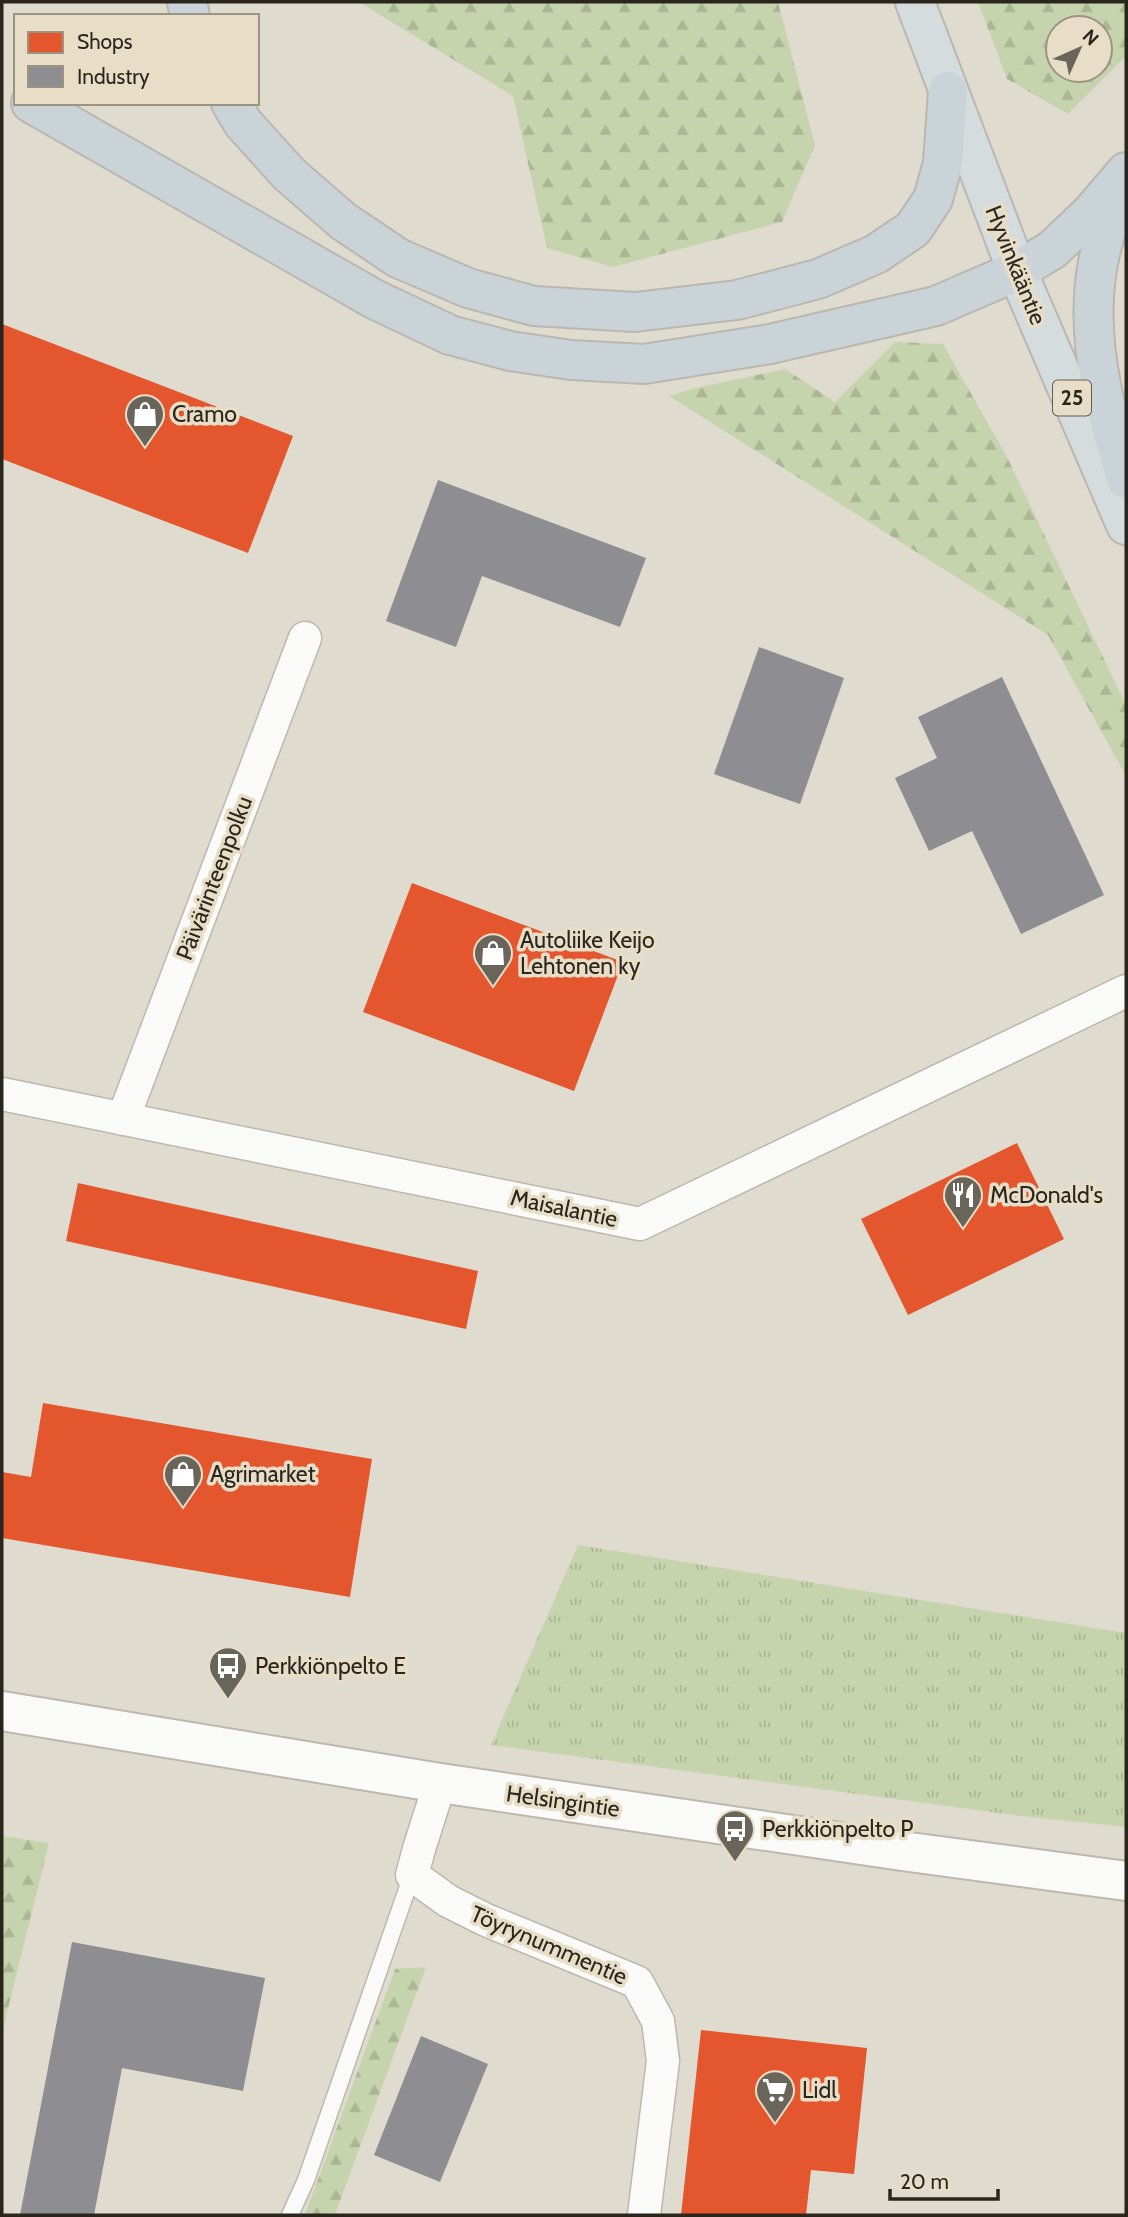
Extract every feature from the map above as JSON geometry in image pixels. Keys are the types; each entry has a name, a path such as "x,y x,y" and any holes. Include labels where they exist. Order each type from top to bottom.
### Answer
{"highway":[{"name":"Hyvinkääntie","path":"915,2 1017,271 1126,525"},
{"path":"232,105 243,122 289,174 343,221 398,258 468,288 534,306 635,312 737,300 818,279 876,254 913,229 933,199 943,163 948,91"},
{"path":"34,105 374,299 450,335 510,351 571,360 644,364 770,344 936,306 1017,271 1052,250 1091,213 1126,172"},
{"path":"1126,188 1112,212 1099,258 1092,310 1101,386 1126,479"}],"main road":[{"name":"Helsingintie","path":"2,1711 440,1783 1126,1881"}],"street":[{"name":"Päivärinteenpolku","path":"123,1119 305,638"},
{"name":"Maisalantie","path":"2,1094 640,1224 1126,991"},
{"path":"412,1875 440,1783"},
{"name":"Töyrynummentie","path":"412,1875 448,1901 486,1920 637,1982 658,2021 663,2061 644,2215"}],"lane":[{"path":"290,2215 306,2180 412,1875"}],"green space":[{"path":"359,2 778,2 815,145 782,222 613,267 547,248 513,96"},
{"path":"978,2 1126,2 1126,56 1114,68 1114,14 1044,14 1044,84 1098,84 1068,114 1007,79"},
{"path":"895,342 943,344 1007,457 1126,705 1126,776 1048,635 669,396 785,369 835,402"},
{"path":"578,1545 1126,1633 1126,1827 1021,1816 491,1745"},
{"path":"2,1836 49,1843 2,2033"},
{"path":"426,1967 335,2215 305,2215 395,1969"}],"building: Shops":[{"name":"Cramo","path":"2,324 293,436 248,553 2,459"},
{"name":"Autoliike Keijo Lehtonen ky","path":"412,883 623,962 574,1091 363,1012"},
{"name":"McDonald's","path":"1017,1143 1064,1239 908,1315 861,1219"},
{"path":"78,1183 478,1271 466,1329 66,1241"},
{"name":"Agrimarket","path":"43,1403 372,1459 350,1597 2,1538 2,1472 31,1477"},
{"name":"Lidl","path":"701,2030 867,2048 854,2174 811,2170 806,2215 681,2215"}],"building: Industry":[{"path":"438,480 646,558 620,627 482,576 456,647 386,621"},
{"path":"759,647 844,678 800,804 714,774"},
{"path":"1002,677 1104,895 1021,934 972,831 929,851 895,778 937,758 918,717"},
{"path":"72,1942 265,1978 243,2091 122,2068 94,2215 20,2215"},
{"path":"421,2036 488,2064 440,2182 374,2155"}],"place":[{"name":"Cramo","path":"145,448"},
{"name":"Autoliike Keijo Lehtonen ky","path":"493,987"},
{"name":"McDonald's","path":"963,1229"},
{"name":"Agrimarket","path":"183,1508"},
{"name":"Perkkiönpelto E","path":"228,1700"},
{"name":"Perkkiönpelto P","path":"735,1863"},
{"name":"Lidl","path":"775,2124"}]}
